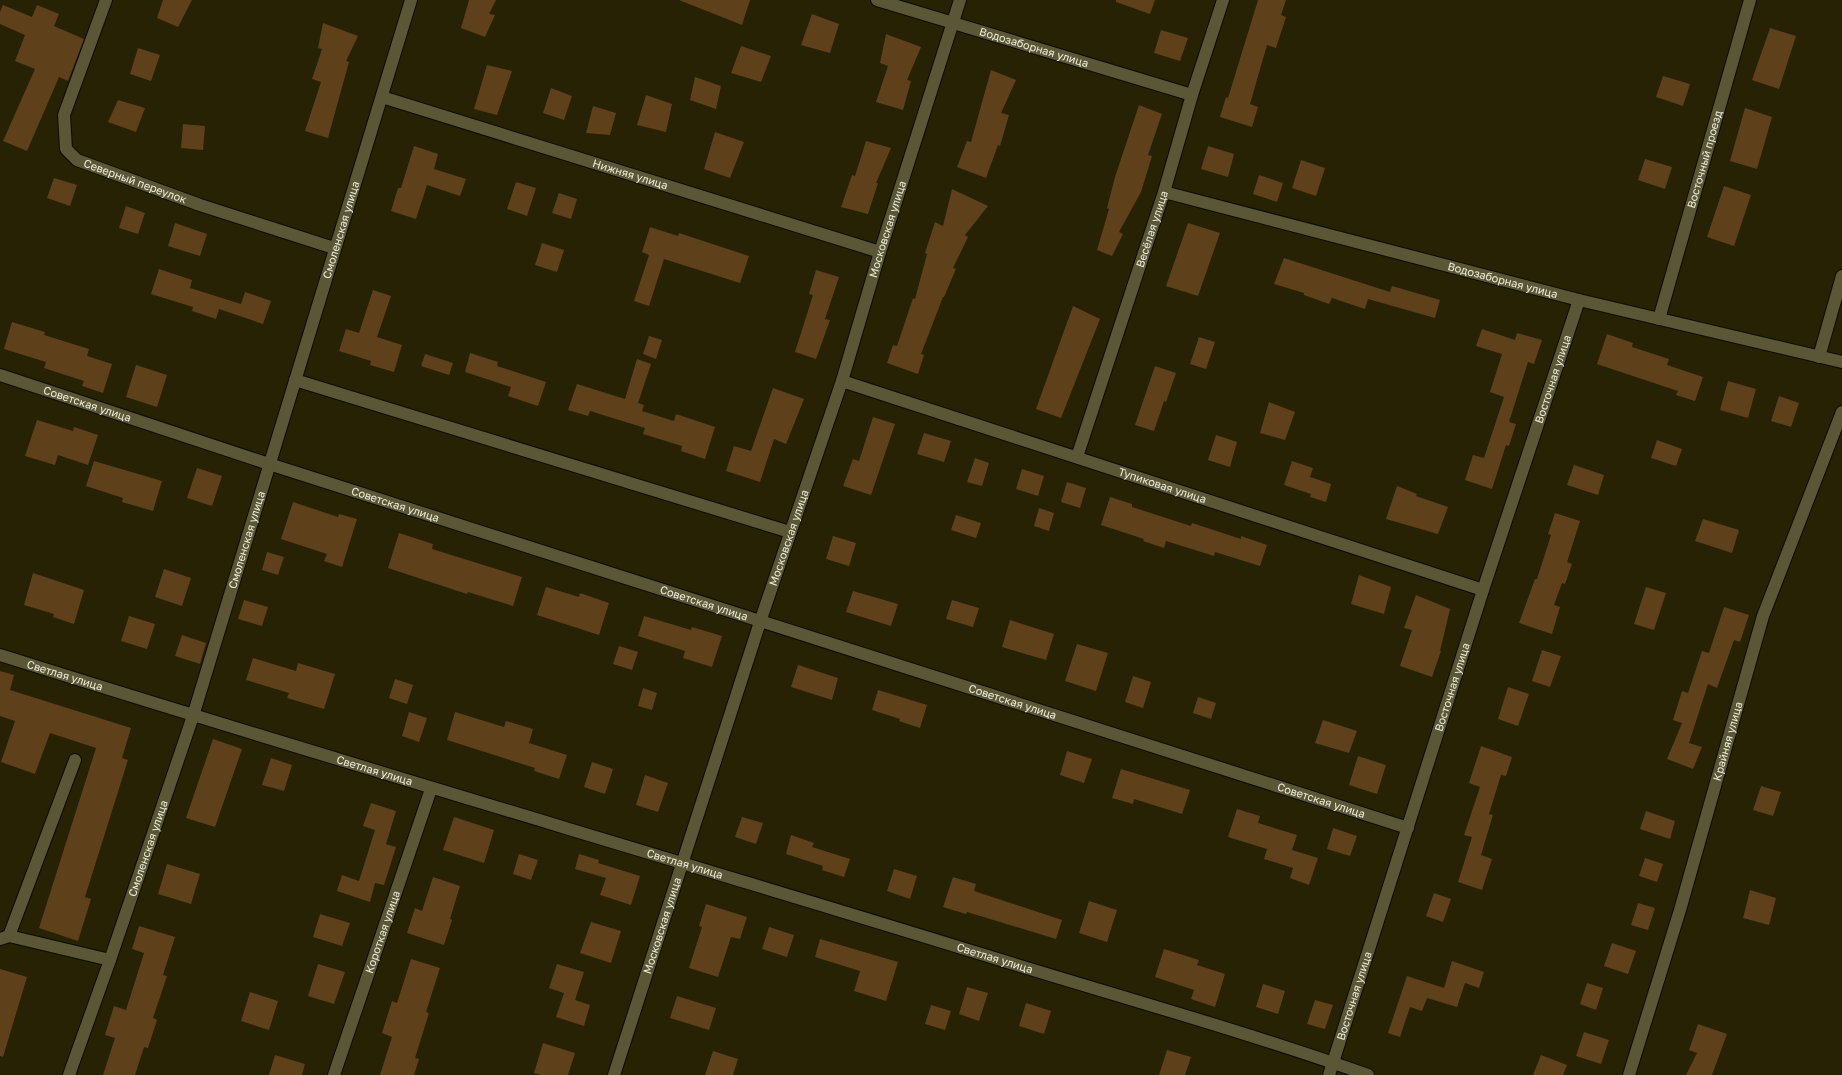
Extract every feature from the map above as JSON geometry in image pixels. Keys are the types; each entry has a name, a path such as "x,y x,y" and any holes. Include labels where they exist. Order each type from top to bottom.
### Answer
{"street":[{"name":"Северный переулок","path":"106,0 64,115 66,149 77,160 200,205 334,248"},
{"name":"Смоленская улица","path":"69,1075 110,960 193,716 334,248 411,0"},
{"name":"Водозаборная улица","path":"877,0 1192,95"},
{"name":"Московская улица","path":"614,1075 760,622 842,381 880,252 960,0"},
{"name":"Весёлая улица","path":"1077,457 1164,192 1192,95 1223,0"},
{"name":"Восточный проезд","path":"1659,319 1750,0"},
{"name":"Нижняя улица","path":"382,97 880,252"},
{"name":"Водозаборная улица","path":"1164,192 1579,300 1842,362"},
{"path":"1819,357 1842,276"},
{"name":"Восточная улица","path":"1329,1075 1483,590 1579,300"},
{"name":"Советская улица","path":"0,375 760,622 1408,828"},
{"path":"295,380 790,532"},
{"name":"Тупиковая улица","path":"842,381 1483,590"},
{"name":"Крайняя улица","path":"1629,1075 1680,910 1762,616 1842,412"},
{"name":"Светлая улица","path":"0,656 431,789 682,862 1334,1063 1368,1075"},
{"path":"75,760 5,938 110,960"},
{"name":"Короткая улица","path":"334,1075 431,789"}],"building":[{"path":"163,0 192,0 178,27 157,18"},
{"path":"469,0 496,0 489,14 495,15 485,37 461,28"},
{"path":"679,0 750,0 742,25"},
{"path":"1116,0 1155,0 1150,14 1116,2"},
{"path":"1258,0 1286,0 1281,15 1286,17 1276,48 1267,45 1250,104 1258,107 1252,127 1220,117 1226,97 1228,98"},
{"path":"3,5 32,17 37,5 59,14 54,26 84,39 68,81 59,77 27,151 3,141 35,69 15,61 25,35 0,24 0,12"},
{"path":"812,14 839,24 830,53 801,45"},
{"path":"323,23 358,36 346,61 349,62 328,138 305,131 321,82 312,79 322,49 318,48"},
{"path":"1770,28 1796,36 1779,89 1752,80"},
{"path":"1161,30 1188,38 1180,61 1154,53"},
{"path":"886,34 921,47 907,80 911,81 903,110 876,102 888,66 880,63"},
{"path":"741,46 771,56 761,82 731,73"},
{"path":"138,48 160,55 151,81 130,74"},
{"path":"487,65 512,71 497,115 474,109"},
{"path":"991,70 1016,80 1001,113 1009,115 1000,146 998,145 986,178 957,167 967,141 971,142"},
{"path":"1663,76 1690,84 1683,106 1656,97"},
{"path":"695,77 721,86 716,109 690,100"},
{"path":"551,88 572,96 564,120 543,113"},
{"path":"646,95 672,104 666,132 637,125"},
{"path":"118,100 145,108 136,132 108,122"},
{"path":"1139,105 1162,114 1148,155 1152,156 1141,192 1119,232 1123,234 1112,256 1097,250 1109,209 1107,208 1115,177"},
{"path":"593,106 616,113 610,135 586,133"},
{"path":"1745,108 1772,117 1757,169 1730,161"},
{"path":"183,124 205,126 203,150 181,148"},
{"path":"715,132 744,142 730,178 704,169"},
{"path":"866,141 891,148 876,183 878,183 868,214 841,207 852,175 855,176"},
{"path":"414,146 438,154 434,169 466,179 460,196 427,185 416,219 391,211 398,188 401,188"},
{"path":"1208,146 1234,154 1228,177 1201,169"},
{"path":"1645,159 1672,167 1665,189 1638,180"},
{"path":"1301,160 1325,168 1316,196 1292,188"},
{"path":"1259,175 1283,183 1277,202 1253,194"},
{"path":"54,178 77,185 70,206 47,198"},
{"path":"516,182 536,188 527,216 507,209"},
{"path":"1724,186 1751,195 1734,246 1707,237"},
{"path":"952,189 988,206 965,235 968,237 953,268 956,269 943,297 921,354 924,355 918,374 887,363 893,345 897,346 913,298 915,299 927,254 925,253 935,222 943,226"},
{"path":"559,193 577,199 571,219 552,213"},
{"path":"126,206 145,213 138,234 119,228"},
{"path":"175,223 207,234 200,256 168,246"},
{"path":"1188,223 1220,233 1198,296 1166,286"},
{"path":"650,227 678,236 679,233 749,256 740,283 664,259 649,306 634,301 649,255 642,252"},
{"path":"542,243 564,250 557,272 535,265"},
{"path":"1284,258 1390,292 1392,286 1440,300 1435,318 1368,299 1365,309 1332,298 1329,304 1304,295 1304,293 1274,284"},
{"path":"159,269 192,280 190,288 241,304 245,292 271,301 263,324 219,309 216,319 192,311 193,307 151,294"},
{"path":"816,270 839,277 825,319 830,320 816,359 795,352 813,295 809,294"},
{"path":"373,290 391,296 377,337 402,345 394,372 370,365 371,361 339,351 346,329 359,333"},
{"path":"1073,306 1100,319 1061,418 1036,409"},
{"path":"12,322 45,332 44,335 89,349 87,356 112,364 103,393 82,386 84,381 44,368 46,362 4,349"},
{"path":"1482,329 1515,340 1517,333 1542,340 1534,364 1528,362 1509,422 1516,424 1509,446 1506,445 1492,489 1465,480 1473,455 1484,458 1504,397 1490,392 1502,354 1476,346"},
{"path":"1607,334 1633,343 1632,347 1669,359 1667,365 1703,377 1695,401 1676,395 1678,391 1597,364"},
{"path":"649,336 662,340 656,359 643,354"},
{"path":"1199,337 1215,342 1206,369 1190,364"},
{"path":"470,353 498,362 497,366 546,382 538,406 508,396 511,387 465,372"},
{"path":"425,354 453,363 449,375 421,366"},
{"path":"637,359 651,364 638,403 644,405 642,411 674,421 676,414 715,427 705,459 681,451 682,446 643,434 645,428 590,411 588,416 568,410 577,384 625,399"},
{"path":"136,365 167,375 157,407 126,397"},
{"path":"1155,366 1176,373 1166,402 1164,401 1154,431 1135,425"},
{"path":"1728,381 1756,389 1748,418 1720,410"},
{"path":"773,388 804,399 786,444 774,439 760,482 726,471 734,446 751,451"},
{"path":"1779,396 1799,403 1791,427 1771,421"},
{"path":"1269,402 1295,412 1285,440 1260,433"},
{"path":"873,417 895,424 871,495 843,486 853,459 859,461"},
{"path":"37,420 73,431 74,427 98,435 88,465 58,455 55,465 25,456"},
{"path":"924,433 951,441 944,462 917,454"},
{"path":"1216,435 1237,442 1230,467 1208,460"},
{"path":"1657,440 1682,449 1676,466 1651,458"},
{"path":"975,458 989,463 982,486 967,482"},
{"path":"94,461 162,481 153,511 122,502 123,498 86,486"},
{"path":"1292,461 1313,468 1310,477 1331,484 1326,502 1310,497 1311,494 1284,485"},
{"path":"1574,465 1604,475 1598,495 1567,485"},
{"path":"197,468 222,476 212,506 187,498"},
{"path":"1022,469 1044,476 1038,496 1016,489"},
{"path":"1067,482 1086,488 1080,508 1061,502"},
{"path":"1397,486 1417,494 1416,496 1448,507 1438,534 1386,519"},
{"path":"1110,497 1132,504 1132,507 1191,526 1192,523 1241,539 1241,536 1267,545 1260,566 1215,552 1214,556 1166,541 1164,548 1143,541 1144,539 1101,525"},
{"path":"293,502 338,517 339,514 357,519 342,567 324,561 327,554 281,539"},
{"path":"1039,508 1054,513 1049,531 1034,526"},
{"path":"1555,513 1580,521 1567,562 1572,564 1565,584 1562,583 1554,605 1560,607 1552,634 1519,623 1535,579 1537,579 1551,535 1548,534"},
{"path":"956,515 981,523 976,538 951,530"},
{"path":"1703,519 1739,530 1732,553 1695,541"},
{"path":"399,533 433,544 432,549 522,577 513,606 468,592 467,594 388,568"},
{"path":"833,536 856,543 849,566 826,559"},
{"path":"267,552 284,557 278,575 262,570"},
{"path":"164,569 191,578 182,606 155,597"},
{"path":"33,573 84,590 74,624 53,617 54,614 24,605"},
{"path":"1359,575 1391,587 1384,614 1351,604"},
{"path":"546,587 579,597 580,593 609,603 599,635 537,615"},
{"path":"1646,587 1666,593 1654,630 1634,624"},
{"path":"853,591 898,604 891,626 846,612"},
{"path":"1416,595 1450,609 1441,651 1432,677 1400,666 1412,630 1404,628"},
{"path":"244,600 268,607 262,626 238,619"},
{"path":"952,600 979,608 973,627 946,619"},
{"path":"1724,607 1749,615 1740,642 1734,640 1717,688 1708,684 1689,743 1702,747 1693,769 1667,759 1682,723 1673,720 1682,691 1688,693 1702,651 1709,653"},
{"path":"129,616 155,624 147,649 121,641"},
{"path":"644,616 691,630 692,627 722,636 712,667 683,658 685,651 638,636"},
{"path":"1010,620 1054,634 1046,660 1002,647"},
{"path":"182,635 206,643 200,664 175,656"},
{"path":"1077,644 1108,653 1096,691 1065,681"},
{"path":"619,646 638,652 632,670 613,664"},
{"path":"1542,650 1561,656 1550,687 1532,681"},
{"path":"253,658 296,671 298,663 335,674 324,709 287,698 289,693 246,680"},
{"path":"798,665 838,678 832,700 791,687"},
{"path":"0,671 14,675 10,690 131,728 122,758 128,760 85,897 91,899 78,941 39,928 96,748 50,733 35,774 1,762 15,721 0,716"},
{"path":"1133,676 1151,682 1143,708 1125,702"},
{"path":"395,679 413,685 407,704 389,698"},
{"path":"1508,687 1529,694 1518,726 1498,719"},
{"path":"643,688 657,693 652,710 638,706"},
{"path":"878,690 927,705 920,728 899,721 900,719 872,710"},
{"path":"1198,697 1216,703 1211,719 1193,713"},
{"path":"409,712 427,718 419,742 402,736"},
{"path":"455,712 504,727 506,721 533,729 529,743 567,755 559,779 534,771 535,768 447,740"},
{"path":"1323,720 1357,731 1349,753 1315,743"},
{"path":"213,739 242,749 215,827 186,818"},
{"path":"1481,746 1512,757 1506,776 1501,775 1489,814 1493,815 1481,855 1492,859 1482,890 1458,882 1472,837 1464,835 1480,787 1469,783"},
{"path":"1067,751 1092,759 1084,783 1060,775"},
{"path":"1358,756 1386,765 1377,794 1349,785"},
{"path":"271,758 292,765 284,791 262,785"},
{"path":"592,762 613,769 605,794 584,787"},
{"path":"1121,769 1190,790 1182,814 1134,799 1133,804 1112,798"},
{"path":"645,775 668,783 658,812 636,805"},
{"path":"1761,786 1781,792 1773,816 1753,810"},
{"path":"371,803 396,811 386,844 396,847 384,885 375,883 370,902 337,891 342,875 359,881 375,830 363,826"},
{"path":"1237,809 1260,816 1258,823 1297,835 1292,850 1318,858 1309,885 1290,878 1293,868 1264,859 1267,849 1228,837"},
{"path":"1646,811 1675,821 1670,839 1640,829"},
{"path":"454,817 494,830 484,863 443,850"},
{"path":"742,817 763,823 756,844 735,837"},
{"path":"1333,828 1357,836 1350,856 1327,849"},
{"path":"791,835 814,843 812,847 850,859 844,877 822,870 823,866 786,854"},
{"path":"519,854 538,860 531,880 513,874"},
{"path":"579,854 599,860 598,863 640,876 631,905 600,895 606,878 575,869"},
{"path":"1645,858 1663,864 1657,882 1639,876"},
{"path":"167,864 200,874 191,904 158,894"},
{"path":"894,869 917,876 910,899 887,891"},
{"path":"433,877 460,886 444,945 407,933 415,908 422,911"},
{"path":"953,877 976,884 974,891 1062,920 1056,939 967,912 966,914 943,907"},
{"path":"1750,890 1776,898 1769,925 1743,918"},
{"path":"1434,893 1451,899 1443,922 1426,916"},
{"path":"1089,901 1117,910 1107,942 1079,933"},
{"path":"1638,903 1655,908 1648,930 1631,925"},
{"path":"706,904 747,917 740,939 731,937 718,977 689,968 702,927 699,926"},
{"path":"320,914 350,923 342,946 313,937"},
{"path":"591,922 621,931 611,963 580,953"},
{"path":"139,926 175,937 163,975 167,976 153,1018 157,1020 148,1048 144,1047 135,1075 103,1075 115,1038 105,1035 114,1006 126,1010 144,953 132,949"},
{"path":"769,927 794,935 787,957 762,949"},
{"path":"820,939 898,962 886,1001 854,991 860,971 815,957"},
{"path":"1612,943 1636,951 1628,974 1604,966"},
{"path":"1164,949 1199,960 1197,965 1225,974 1215,1007 1191,999 1194,990 1155,977"},
{"path":"411,959 440,968 426,1012 429,1013 415,1058 419,1059 414,1075 380,1075 392,1037 382,1033 392,1001 397,1003"},
{"path":"1452,961 1484,972 1479,988 1465,983 1457,1007 1427,998 1422,1011 1410,1007 1400,1037 1388,1033 1407,976 1444,988"},
{"path":"318,964 345,972 334,1004 308,996"},
{"path":"557,964 584,972 575,1000 590,1005 584,1026 556,1017 564,993 549,988"},
{"path":"0,969 27,977 3,1057 0,1056"},
{"path":"1587,983 1603,988 1596,1010 1580,1004"},
{"path":"1263,984 1285,991 1278,1014 1256,1007"},
{"path":"967,987 988,993 979,1021 959,1014"},
{"path":"250,992 278,1001 269,1030 241,1021"},
{"path":"677,996 716,1008 709,1030 670,1018"},
{"path":"1315,1000 1333,1005 1325,1029 1307,1024"},
{"path":"1026,1003 1051,1011 1044,1034 1019,1026"},
{"path":"931,1005 951,1011 945,1030 925,1024"},
{"path":"1698,1024 1727,1034 1712,1075 1686,1075 1697,1053 1689,1050"},
{"path":"1584,1032 1609,1040 1601,1064 1576,1056"},
{"path":"543,1043 575,1053 568,1075 541,1075 534,1073"},
{"path":"1167,1050 1191,1057 1185,1075 1159,1075"},
{"path":"713,1051 738,1059 733,1075 705,1075"},
{"path":"275,1055 305,1064 302,1075 269,1075"},
{"path":"1541,1055 1567,1065 1563,1075 1533,1075"}]}
